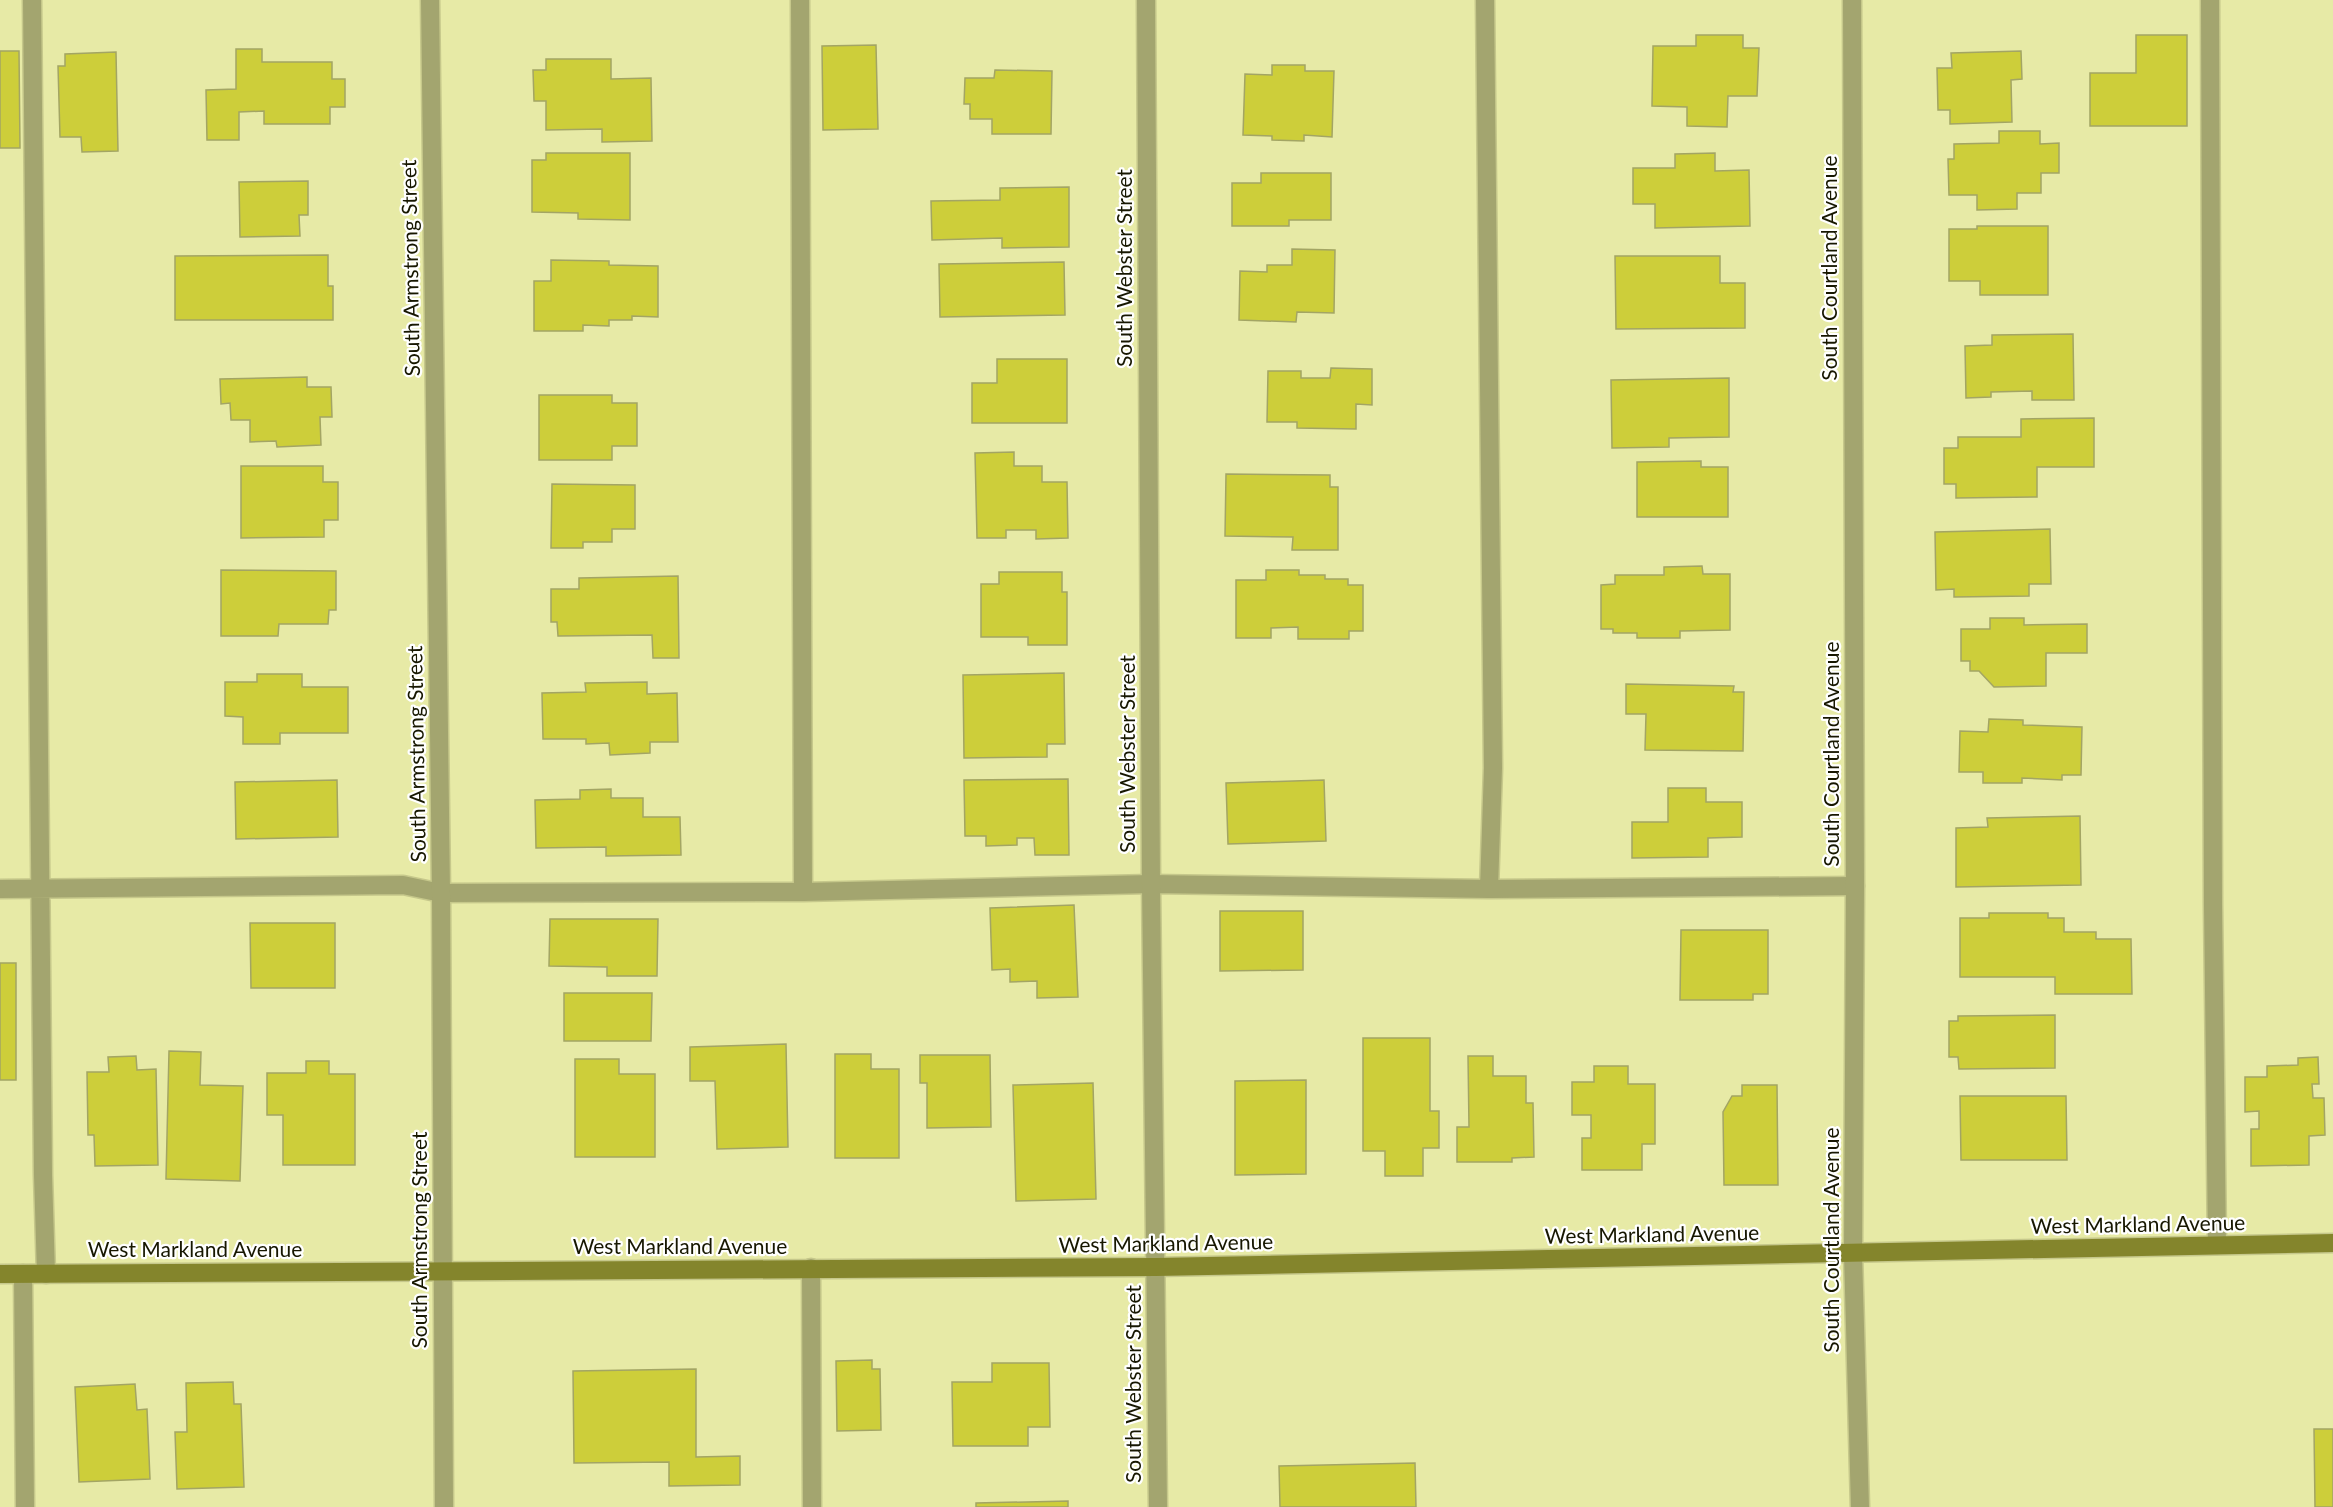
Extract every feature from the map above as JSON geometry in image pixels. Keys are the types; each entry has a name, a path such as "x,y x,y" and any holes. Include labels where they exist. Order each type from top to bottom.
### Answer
{"main road":[{"name":"West Markland Avenue","path":"0,1274 1156,1267 2333,1243"}],"street":[{"path":"32,0 43,1175 46,1274"},
{"name":"South Armstrong Street","path":"430,0 441,893 444,1507"},
{"path":"801,0 803,892"},
{"name":"South Webster Street","path":"1146,0 1151,884 1158,1507"},
{"path":"1485,0 1493,768 1489,888"},
{"name":"South Courtland Avenue","path":"1852,0 1855,886 1853,1254 1860,1507"},
{"path":"2210,0 2213,905 2217,1245"},
{"path":"0,889 403,885 441,893 803,892 1151,884 1489,888 1855,886"},
{"path":"811,1269 812,1507"},
{"path":"23,1274 25,1507"}],"building":[{"path":"1696,35 1743,35 1743,48 1759,48 1757,96 1728,96 1727,127 1687,126 1687,107 1652,106 1653,46 1696,46"},
{"path":"2136,35 2187,35 2187,126 2090,126 2090,73 2136,73"},
{"path":"876,45 878,129 823,130 822,46"},
{"path":"236,49 262,49 262,62 332,62 332,79 345,79 345,107 330,107 330,124 264,124 264,111 239,112 239,140 207,140 206,90 236,89"},
{"path":"0,51 19,51 20,148 0,148"},
{"path":"2021,51 2022,79 2011,80 2012,122 1950,124 1950,110 1938,110 1937,68 1952,68 1951,53"},
{"path":"116,52 118,151 82,152 81,137 60,137 58,66 65,66 65,54"},
{"path":"546,59 611,59 611,79 651,78 652,141 602,142 602,129 546,130 546,101 534,101 533,70 546,70"},
{"path":"1272,65 1305,65 1305,71 1334,71 1332,137 1304,135 1304,141 1272,140 1272,136 1243,135 1245,74 1272,75"},
{"path":"995,70 1052,71 1051,134 992,134 992,119 970,119 970,104 964,104 965,78 994,78"},
{"path":"1999,131 2040,131 2040,144 2059,143 2059,173 2041,173 2041,193 2017,193 2017,209 1977,210 1977,195 1949,195 1948,159 1954,159 1954,144 1999,143"},
{"path":"546,153 630,153 630,220 578,219 578,213 532,212 532,160 546,160"},
{"path":"1715,153 1715,171 1749,170 1750,226 1655,228 1655,204 1633,204 1633,168 1675,168 1675,154"},
{"path":"1261,173 1331,173 1331,220 1289,220 1289,226 1232,226 1232,183 1261,183"},
{"path":"308,181 308,215 299,215 300,236 240,237 239,182"},
{"path":"1069,187 1069,247 1002,248 1002,238 932,240 931,201 1000,200 1000,188"},
{"path":"1977,226 2048,226 2048,295 1980,295 1980,281 1949,281 1949,229 1977,229"},
{"path":"1292,249 1335,250 1334,313 1297,312 1296,322 1239,320 1240,271 1267,272 1267,265 1292,265"},
{"path":"328,255 328,286 333,286 333,320 175,320 175,256"},
{"path":"1615,256 1720,256 1720,283 1745,283 1745,328 1616,329"},
{"path":"551,260 609,261 609,265 658,266 658,317 632,316 632,320 609,320 609,326 583,325 583,331 534,331 534,281 551,281"},
{"path":"1064,262 1065,315 940,317 939,264"},
{"path":"2073,334 2074,400 2032,400 2032,391 1991,392 1991,397 1966,398 1965,346 1992,345 1992,335"},
{"path":"997,359 1067,359 1067,423 972,423 972,383 997,383"},
{"path":"1331,368 1372,369 1372,405 1356,404 1356,429 1297,428 1297,422 1267,422 1268,371 1301,371 1301,378 1330,378"},
{"path":"307,377 307,387 331,387 332,417 320,417 321,445 277,447 276,441 250,442 250,420 231,420 230,403 221,404 220,379"},
{"path":"1729,378 1729,437 1669,438 1669,447 1612,448 1611,380"},
{"path":"539,395 612,395 612,403 637,403 637,446 612,446 612,460 539,460"},
{"path":"2094,418 2094,467 2037,467 2037,497 1956,498 1956,484 1944,484 1944,448 1958,448 1958,437 2021,437 2021,419"},
{"path":"1014,452 1014,466 1042,466 1042,482 1067,482 1068,538 1036,539 1036,530 1006,530 1006,538 977,538 975,453"},
{"path":"1701,461 1701,467 1728,467 1728,517 1637,517 1637,462"},
{"path":"241,466 323,466 323,482 338,482 338,520 324,520 324,537 241,538"},
{"path":"1226,474 1330,475 1330,487 1338,487 1338,550 1292,550 1293,537 1225,536"},
{"path":"552,484 635,485 635,529 612,529 612,542 583,542 583,548 551,548"},
{"path":"2050,529 2051,584 2029,584 2029,596 1954,597 1954,589 1936,590 1935,532"},
{"path":"1702,566 1703,574 1730,574 1730,630 1680,631 1680,638 1637,638 1637,633 1613,633 1613,629 1601,629 1601,585 1615,584 1615,575 1664,575 1664,567"},
{"path":"221,570 336,571 336,610 329,610 328,624 279,624 278,636 221,636"},
{"path":"1266,570 1299,570 1299,575 1325,575 1325,579 1348,579 1348,585 1363,585 1363,631 1349,631 1349,639 1298,639 1298,627 1271,628 1271,638 1236,638 1236,580 1266,580"},
{"path":"999,572 1062,572 1062,592 1067,592 1067,645 1028,645 1028,637 981,637 981,584 999,584"},
{"path":"678,576 679,658 653,658 652,635 558,636 557,622 551,622 551,589 579,589 579,578"},
{"path":"1990,618 2024,618 2024,625 2087,624 2087,653 2046,653 2046,686 1994,687 1979,671 1970,671 1970,661 1961,661 1961,629 1990,629"},
{"path":"1064,673 1065,744 1047,744 1047,757 964,758 963,675"},
{"path":"257,674 302,674 302,687 348,687 348,733 280,733 280,744 243,744 243,717 225,716 225,682 257,682"},
{"path":"647,682 647,694 677,693 678,742 650,742 650,753 610,755 609,743 586,744 586,739 543,739 542,693 586,692 585,683"},
{"path":"1626,684 1734,686 1733,692 1744,692 1743,751 1645,750 1646,714 1626,714"},
{"path":"1989,719 2023,720 2023,725 2082,727 2081,775 2062,775 2062,780 2022,778 2022,783 1983,783 1983,772 1959,772 1960,731 1988,732"},
{"path":"1068,779 1069,855 1035,855 1034,838 1017,838 1017,845 986,846 986,836 965,836 964,780"},
{"path":"337,780 338,837 236,839 235,782"},
{"path":"1324,780 1326,841 1228,844 1226,783"},
{"path":"1668,788 1706,788 1706,802 1742,802 1742,837 1708,838 1708,857 1632,858 1632,822 1668,822"},
{"path":"611,789 611,798 643,798 643,817 680,817 681,855 606,856 606,847 536,848 535,800 580,799 580,790"},
{"path":"2080,816 2081,885 1956,887 1956,828 1988,827 1987,818"},
{"path":"1074,905 1078,997 1037,998 1037,981 1010,982 1010,969 992,970 990,908"},
{"path":"1220,911 1303,911 1303,970 1220,971"},
{"path":"1989,913 2048,913 2048,918 2064,918 2064,932 2096,932 2096,939 2131,939 2132,994 2055,994 2055,977 1960,977 1960,918 1989,918"},
{"path":"550,919 658,919 657,976 607,976 607,967 549,966"},
{"path":"250,923 335,923 335,988 251,988"},
{"path":"1681,930 1768,930 1768,994 1753,994 1753,1000 1680,1000"},
{"path":"0,963 16,963 16,1080 0,1080"},
{"path":"564,993 652,993 651,1041 564,1041"},
{"path":"2055,1015 2055,1068 1959,1069 1958,1057 1949,1057 1949,1021 1958,1021 1958,1016"},
{"path":"1363,1038 1430,1038 1430,1111 1439,1111 1439,1148 1423,1148 1423,1176 1385,1176 1385,1151 1363,1151"},
{"path":"786,1044 788,1147 717,1149 715,1081 690,1081 690,1047"},
{"path":"169,1051 201,1052 200,1085 243,1086 240,1181 166,1179"},
{"path":"835,1054 871,1054 871,1069 899,1069 899,1158 835,1158"},
{"path":"920,1055 990,1055 991,1127 927,1128 927,1083 920,1083"},
{"path":"136,1056 137,1070 156,1069 158,1165 95,1166 94,1135 88,1135 87,1072 109,1072 108,1057"},
{"path":"1468,1056 1493,1056 1493,1076 1526,1076 1526,1103 1533,1103 1534,1157 1512,1158 1512,1162 1457,1162 1457,1127 1469,1127"},
{"path":"2318,1057 2319,1084 2312,1084 2313,1098 2324,1098 2325,1135 2309,1136 2309,1165 2251,1166 2251,1129 2259,1129 2259,1111 2245,1112 2245,1077 2267,1077 2267,1066 2298,1065 2298,1058"},
{"path":"575,1059 619,1059 619,1074 655,1074 655,1157 575,1157"},
{"path":"306,1061 329,1061 329,1074 355,1074 355,1165 283,1165 283,1115 267,1115 267,1073 306,1073"},
{"path":"1594,1066 1628,1066 1628,1084 1655,1084 1655,1144 1642,1144 1642,1170 1582,1170 1582,1138 1591,1138 1591,1115 1572,1115 1572,1082 1594,1082"},
{"path":"1306,1080 1306,1174 1235,1175 1235,1081"},
{"path":"1093,1083 1096,1199 1016,1201 1013,1085"},
{"path":"1742,1085 1777,1085 1778,1185 1724,1185 1723,1112 1732,1096 1742,1096"},
{"path":"1960,1096 2066,1096 2067,1160 1961,1160"},
{"path":"872,1360 872,1369 880,1369 881,1430 837,1431 836,1361"},
{"path":"992,1363 1049,1363 1050,1427 1028,1427 1028,1446 953,1446 952,1382 992,1382"},
{"path":"696,1369 696,1457 740,1456 740,1485 669,1486 669,1462 574,1463 573,1371"},
{"path":"233,1382 234,1404 241,1404 244,1487 177,1489 175,1432 187,1432 186,1383"},
{"path":"135,1384 137,1410 147,1409 150,1479 79,1482 75,1387"},
{"path":"2314,1429 2333,1429 2333,1507 2315,1507"},
{"path":"1415,1463 1416,1507 1280,1507 1279,1466"},
{"path":"1068,1501 1068,1507 976,1507 976,1503"}]}
